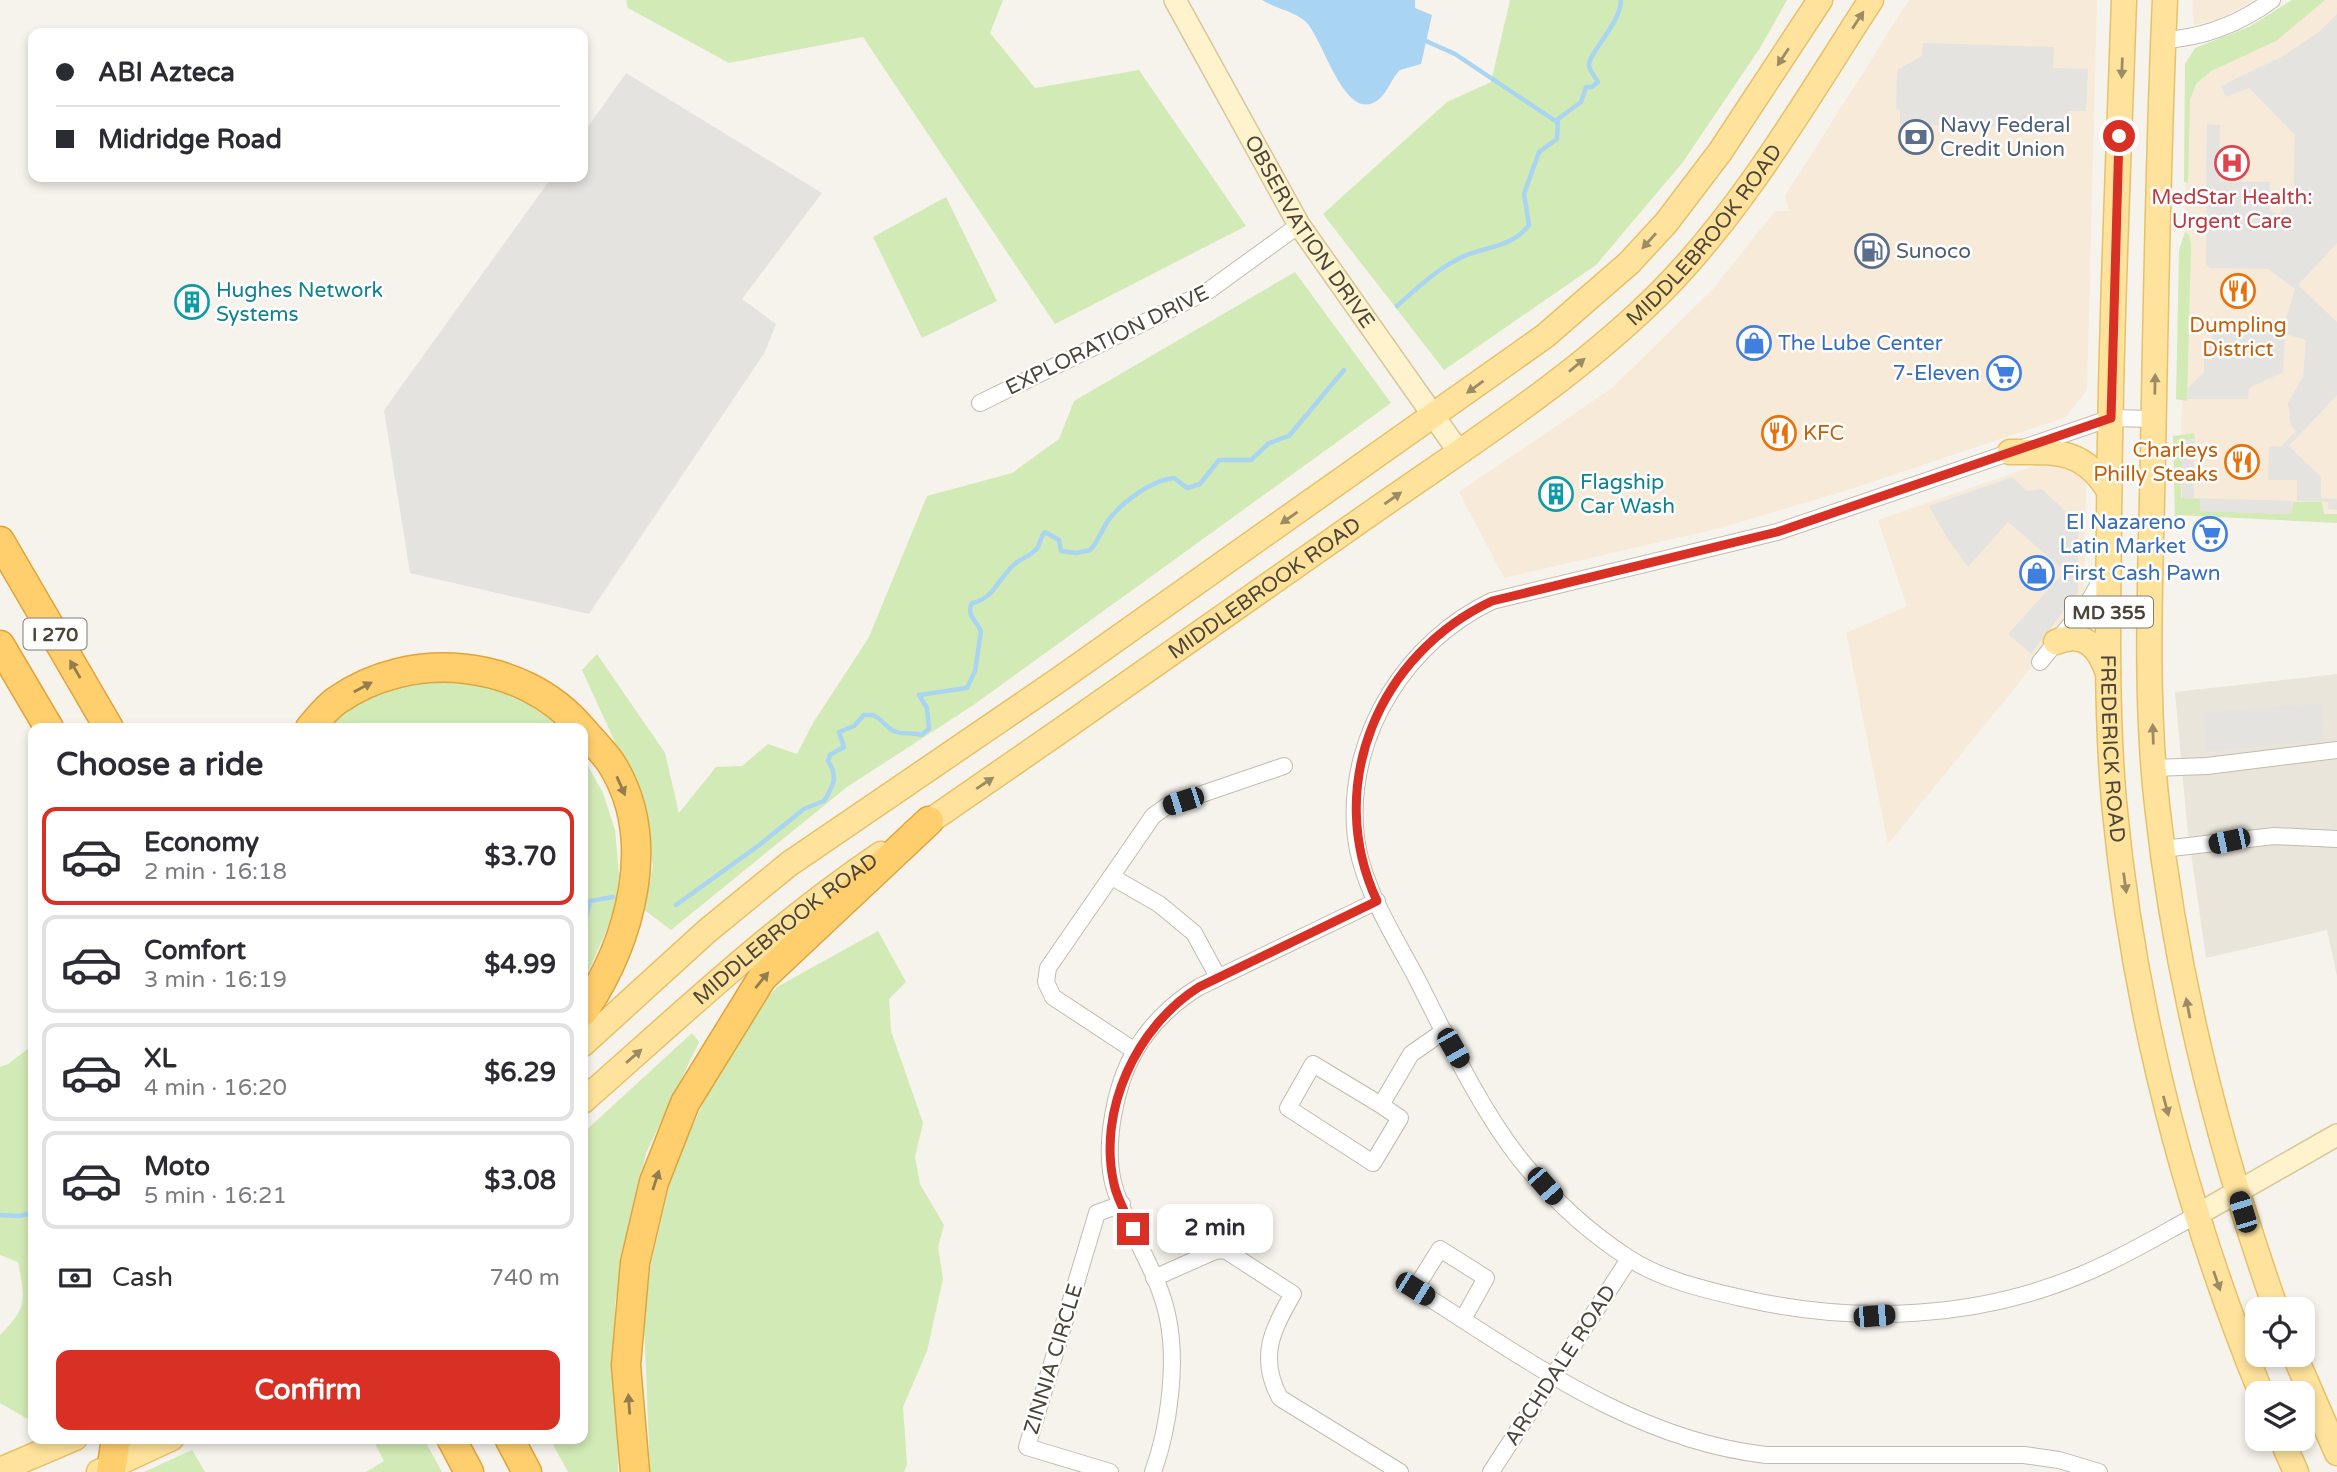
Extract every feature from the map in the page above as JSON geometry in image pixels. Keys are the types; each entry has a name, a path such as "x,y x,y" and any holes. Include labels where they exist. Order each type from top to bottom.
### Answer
{"highway":[{"name":"I 270","path":"0,541 106,723"},
{"name":"I 270","path":"0,645 46,723"},
{"path":"315,723 336,702 384,676 426,670 472,669 516,679 562,705 577,723"},
{"path":"588,736 611,763 630,806 636,842 636,884 622,931 588,1004"},
{"path":"635,1472 626,1366 635,1263 654,1182 685,1103 762,978 929,821"},
{"path":"453,1444 468,1472"},
{"path":"512,1444 527,1472"}],"main road":[{"name":"MIDDLEBROOK ROAD","path":"588,1039 707,931 789,864 1060,679 1545,336 1629,263 1665,223 1720,152 1820,0"},
{"name":"MIDDLEBROOK ROAD","path":"588,1096 735,964 795,915 1459,452 1571,370 1667,285 1699,251 1755,177 1871,0"},
{"name":"FREDERICK ROAD","path":"2124,0 2109,491 2109,676 2114,798 2139,980 2156,1069 2195,1216 2256,1381"},
{"name":"FREDERICK ROAD","path":"2165,0 2150,638 2154,768 2174,937 2198,1058 2237,1192 2272,1297"},
{"path":"2010,452 2062,453 2074,457 2093,469 2109,491"},
{"path":"2056,642 2073,637 2085,639 2098,652 2109,676"},
{"path":"2300,1367 2337,1453"},
{"path":"0,1470 61,1444"},
{"path":"109,1462 156,1444"},
{"path":"2287,1451 2296,1472"}],"street":[{"name":"OBSERVATION DRIVE","path":"1175,0 1299,225 1459,452"},
{"path":"2163,40 2185,39 2218,29 2272,0"},
{"name":"EXPLORATION DRIVE","path":"980,403 1208,292 1299,225"},
{"path":"2154,419 2111,418 1777,532 1492,601 1465,613 1436,636 1404,672 1374,720 1364,748 1354,792 1354,830 1366,877 1444,1031 1518,1157 1558,1201 1629,1259 1696,1287 1796,1310 1874,1316 1952,1310 2016,1296 2079,1276 2130,1253 2337,1135"},
{"path":"2040,662 2096,591 2109,564"},
{"path":"2154,768 2207,766 2337,750"},
{"path":"1135,1051 1053,998 1046,982 1048,968 1153,816 1167,806 1284,766"},
{"path":"2163,849 2274,836 2337,839"},
{"path":"1112,877 1159,904 1195,933 1218,977"},
{"path":"1153,1472 1167,1422 1170,1357 1167,1314 1114,1184 1110,1144 1121,1087 1135,1051 1181,998 1218,977 1377,901"},
{"path":"1381,1105 1411,1054 1444,1031"},
{"path":"1313,1064 1381,1105 1400,1118 1373,1163 1288,1108 1313,1064"},
{"name":"ZINNIA CIRCLE","path":"1110,1472 1027,1447 1097,1213 1122,1204"},
{"path":"1463,1319 1486,1278 1440,1249 1415,1289 1463,1319 1553,1375 1611,1409 1689,1440 1730,1451 1806,1464 2024,1455 2059,1460 2099,1472"},
{"path":"1154,1278 1215,1251 1225,1250 1293,1294 1270,1334 1272,1384 1280,1398 1400,1472"},
{"name":"ARCHDALE ROAD","path":"1491,1472 1629,1259"}],"shaded area":[{"path":"1909,0 2097,0 2087,390 2066,417 1848,490 1720,528 1504,578 1459,492 1612,388 1713,289 1775,211 1789,211 1785,196"},
{"path":"2192,0 2254,0 2217,20 2194,25"},
{"path":"2293,0 2337,0 2337,515 2180,513 2187,64 2283,9"},
{"path":"2337,14 2337,243 2298,285 2337,322 2337,395 2289,446 2321,477 2321,498 2337,499 2337,510 2328,509 2328,502 2292,501 2291,514 2200,511 2200,499 2182,498 2182,440 2194,440 2194,498 2297,501 2297,480 2268,480 2269,446 2281,447 2296,431 2291,426 2288,403 2303,377 2306,340 2285,334 2283,372 2249,388 2248,399 2187,399 2188,388 2204,372 2204,348 2214,333 2214,321 2285,322 2295,289 2268,269 2210,268 2206,264 2207,124 2220,125 2219,181 2270,182 2270,210 2278,214 2293,200 2295,135 2249,88 2226,97 2221,86 2283,56 2320,31"},
{"path":"1923,43 2054,47 2053,68 2088,69 2086,111 2069,111 2069,129 1900,124 1900,110 1896,109 1897,70 1922,56"},
{"path":"626,73 822,193 742,299 776,324 765,352 589,614 410,573 384,410 548,182 588,182 588,127"},
{"path":"2051,460 2065,461 2086,479 2084,603 1888,844 1846,633 1907,606 1878,520"},
{"path":"2012,477 2027,491 2042,489 2078,523 2078,592 2031,654 2008,634 2065,571 2008,522 1968,567 1929,506"},
{"path":"2337,674 2337,976 2327,930 2206,958 2187,825 2175,692"},
{"path":"2321,703 2324,741 2207,751 2203,713"}],"green space":[{"path":"626,0 1003,0 990,33 1035,88 1139,70 1246,226 1055,324 863,37 729,63 628,8"},
{"path":"1510,0 1787,0 1760,48 1683,162 1596,265 1444,370 1323,214 1447,102 1491,82"},
{"path":"2292,0 2325,0 2276,41 2211,71 2196,84 2190,100 2188,183 2184,182 2185,64 2195,48 2249,27"},
{"path":"946,197 997,301 922,338 873,237"},
{"path":"2185,232 2189,235 2191,245 2187,401 2176,399 2179,250"},
{"path":"1295,272 1391,403 972,706 847,787 671,930 643,909 653,865 639,795 582,670 597,654 665,753 679,813 716,767 742,766 768,744 797,754 813,723 869,637 927,496 1012,473 1059,439 1074,401"},
{"path":"2194,433 2195,439 2182,440 2181,498 2200,499 2200,511 2291,514 2293,502 2322,502 2324,514 2337,514 2337,523 2178,515 2175,522 2173,436"},
{"path":"455,678 487,682 536,702 555,723 328,723 368,698 417,684"},
{"path":"588,766 603,793 615,830 619,875 616,908 588,972"},
{"path":"878,931 906,982 889,999 891,1031 923,1123 915,1157 920,1184 944,1225 938,1247 943,1279 927,1351 903,1407 907,1464 904,1472 650,1472 644,1321 650,1269 673,1169 705,1099 746,1023 777,987"},
{"path":"692,1033 699,1042 646,1153 615,1303 618,1472 568,1472 553,1444 588,1444 588,1128"},
{"path":"28,1049 28,1419 0,1403 0,1335 20,1310 23,1294 18,1262 0,1255 0,1067"},
{"path":"375,1444 427,1444 442,1472 366,1472 384,1461"},
{"path":"192,1450 205,1472 144,1472"}],"water":[{"path":"1262,0 1415,0 1415,8 1432,15 1421,64 1400,70 1378,100 1366,105 1355,101 1336,77 1306,22"}],"waterway":[{"path":"1397,306 1444,267 1471,253 1507,242 1529,225 1524,194 1539,152 1557,139 1558,119 1581,102 1586,87 1592,87 1598,82 1589,66 1590,61 1616,18 1621,0"},
{"path":"1426,41 1455,54 1557,122"},
{"path":"676,905 804,809 824,801 834,781 828,761 830,755 844,747 839,732 854,726 864,715 879,718 899,733 921,735 929,729 927,708 919,695 967,688 975,671 981,631 971,614 972,603 986,597 1010,568 1036,550 1045,532 1059,540 1061,551 1077,553 1090,550 1116,511 1148,487 1174,478 1187,488 1200,484 1219,460 1251,460 1269,443 1289,436 1344,370"},
{"path":"588,909 590,901 613,897"},
{"path":"0,1215 28,1214"}],"place":[{"name":"Navy Federal Credit Union","path":"1916,137"},
{"name":"MedStar Health: Urgent Care","path":"2232,163"},
{"name":"Sunoco","path":"1872,251"},
{"name":"Dumpling District","path":"2238,291"},
{"name":"Hughes Network Systems","path":"192,302"},
{"name":"The Lube Center","path":"1754,343"},
{"name":"7-Eleven","path":"2004,373"},
{"name":"KFC","path":"1779,433"},
{"name":"Charleys Philly Steaks","path":"2242,462"},
{"name":"Flagship Car Wash","path":"1556,494"},
{"name":"El Nazareno Latin Market","path":"2210,534"},
{"name":"First Cash Pawn","path":"2037,573"}],"route":[{"path":"1133,1229 1114,1184 1110,1144 1121,1087 1135,1051 1181,998 1377,901 1366,877 1354,830 1354,792 1364,748 1374,720 1404,672 1436,636 1465,613 1492,601 1777,532 2111,418 2119,136"}]}
